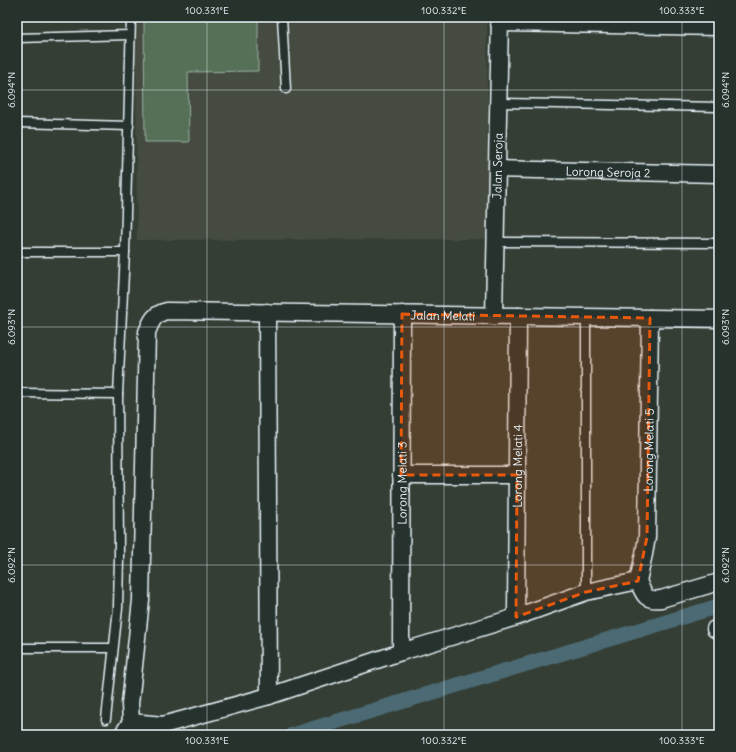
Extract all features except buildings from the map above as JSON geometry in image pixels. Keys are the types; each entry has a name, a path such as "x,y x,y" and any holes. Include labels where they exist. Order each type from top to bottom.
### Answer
{"street":[{"path":"499,20 593,21 719,27"},
{"name":"Jalan Seroja","path":"494,316 499,20"},
{"name":"Lorong Seroja 2","path":"497,169 719,174"},
{"name":"Jalan Melati","path":"127,728 141,600 147,332 151,322 158,313 167,311 267,312 719,319"},
{"path":"267,312 269,696"},
{"name":"Lorong Melati 3","path":"401,652 402,314"},
{"name":"Lorong Melati 4","path":"516,617 518,316"},
{"name":"Lorong Melati 5","path":"638,581 647,537 650,318"},
{"path":"402,475 517,475"},
{"path":"127,728 163,726 269,696 401,652 516,617 586,592 638,581 648,599 654,600 719,582"}],"lane":[{"path":"106,719 118,608 118,394 125,252 131,17"},
{"path":"282,17 286,88"},
{"path":"17,38 130,35"},
{"path":"498,103 719,107"},
{"path":"17,123 129,126"},
{"path":"495,242 719,243"},
{"path":"17,252 125,252"},
{"path":"586,317 586,592"},
{"path":"17,393 118,394"},
{"path":"17,648 113,648"}],"highlighted area":[{"path":"402,314 650,318 647,537 638,581 586,592 516,617 517,475 401,475"}],"shaded area":[{"path":"136,17 487,17 488,239 137,240"}],"green space":[{"path":"144,17 258,17 258,71 188,72 189,142 145,142"}],"waterway":[{"path":"292,735 719,606"}]}
